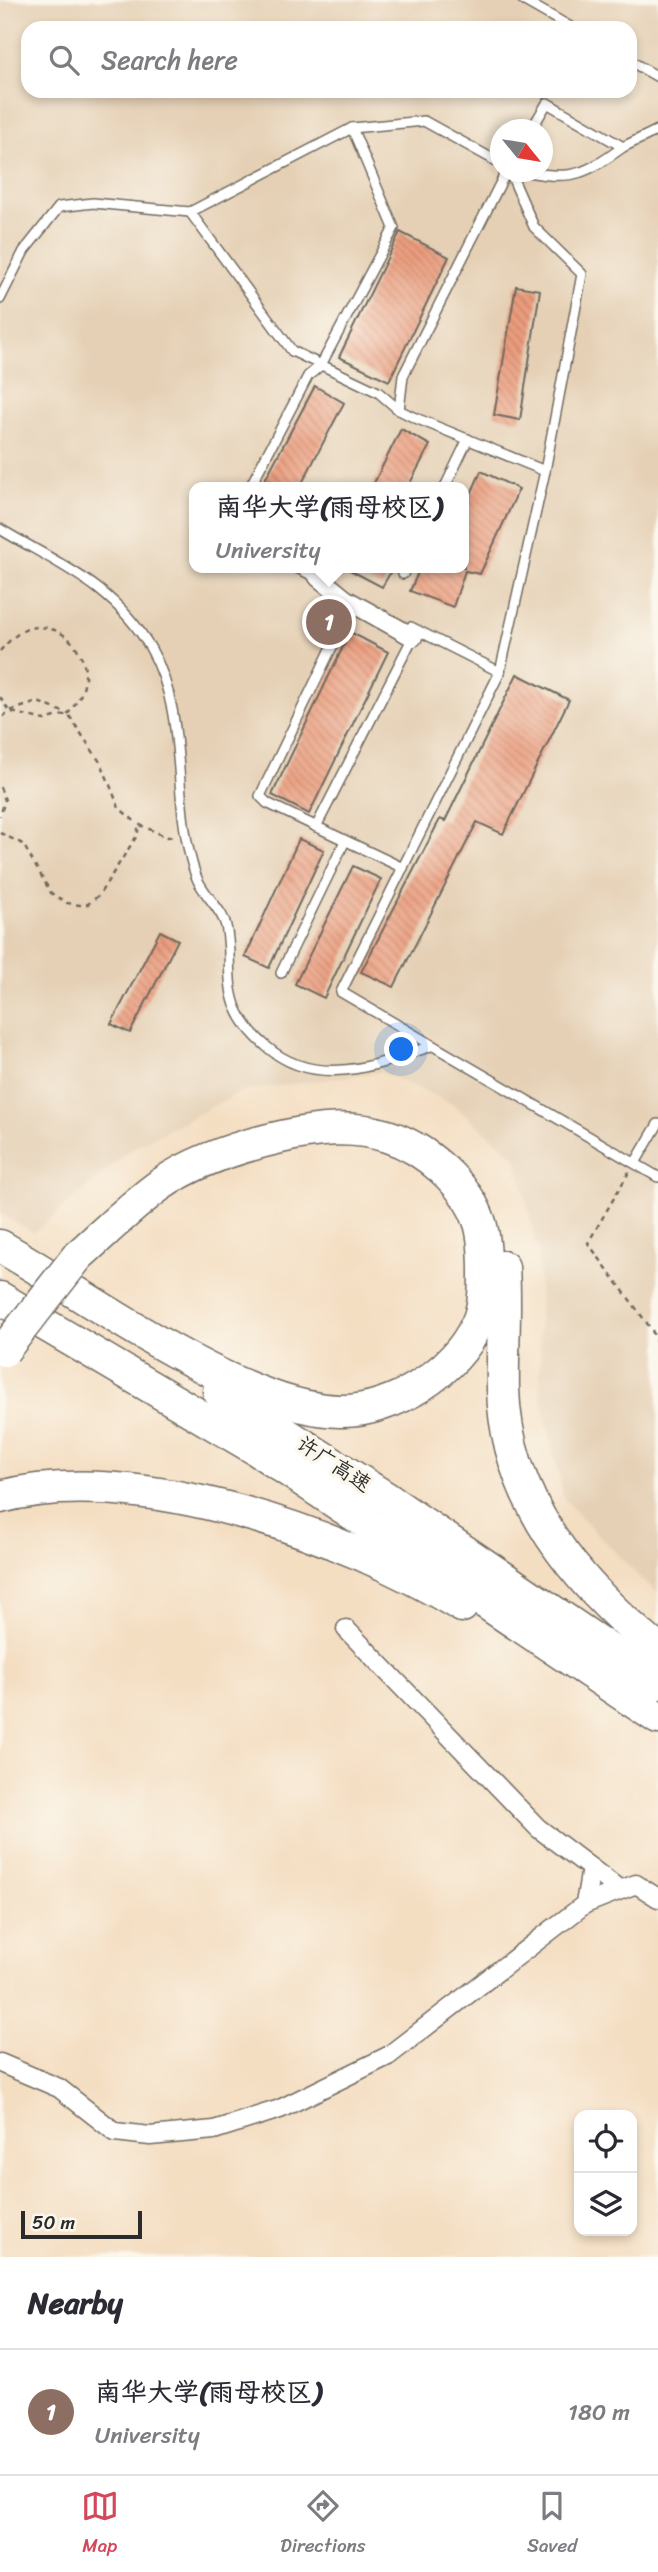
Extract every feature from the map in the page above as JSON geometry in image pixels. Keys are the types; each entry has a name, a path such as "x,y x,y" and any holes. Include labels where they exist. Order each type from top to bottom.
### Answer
{"highway":[{"path":"1,1347 72,1252 135,1186 196,1151 253,1130 319,1116 356,1116 390,1122 422,1137 451,1157 489,1207 502,1248 503,1392 510,1444 529,1502 554,1545 583,1580 628,1625 658,1650"},
{"path":"0,1246 178,1353 244,1385 300,1405 341,1412 380,1405 411,1392 438,1375 461,1352 478,1322 485,1290 485,1255 480,1223 466,1196 446,1173 419,1151 389,1136 359,1129 311,1130 256,1142 204,1163 161,1184 72,1252"},
{"name":"许广高速","path":"0,1259 138,1338 375,1490 658,1683"},
{"name":"许广高速","path":"0,1298 256,1449 658,1718"},
{"path":"0,1497 25,1491 74,1486 123,1489 211,1506 284,1526 355,1552 449,1598 572,1674 658,1735"}],"street":[{"path":"318,577 345,598 413,637"},
{"path":"346,1629 538,1828 621,1890"},
{"path":"585,1904 591,1868"},
{"path":"0,2063 59,2088 115,2132 150,2136 214,2130 280,2109 388,2056 585,1904 636,1884 658,1898"}],"lane":[{"path":"523,0 560,21"},
{"path":"637,65 658,77"},
{"path":"538,119 547,103 623,147"},
{"path":"0,299 24,251 59,207 93,203 190,212 352,128 424,121 490,157"},
{"path":"253,482 308,376 321,365 394,228 352,128"},
{"path":"553,176 581,174 623,147 658,130"},
{"path":"399,410 403,376 503,182"},
{"path":"513,182 534,227 582,274 545,471 500,672 341,992 658,1177"},
{"path":"190,212 292,351 378,393 399,410 545,471"},
{"path":"447,482 468,439"},
{"path":"0,529 116,600 135,622 153,652 170,696 187,835 197,878 226,924 235,1005 247,1027 282,1060 310,1071 329,1072 358,1068 431,1046"},
{"path":"309,573 500,672"},
{"path":"345,598 344,622 260,796 267,803 403,868"},
{"path":"316,827 413,637"},
{"path":"281,973 345,841"},
{"path":"635,1163 658,1124"}],"path":[{"path":"0,651 13,637 30,628 51,629 71,640 79,651 85,675 82,693 68,714 44,720 9,711 0,697"},
{"path":"0,720 9,711 38,702 68,714 102,765 119,808 138,824 166,837 187,835"},
{"path":"0,787 5,800 0,816"},
{"path":"0,833 23,844 51,893 67,903 80,905 88,904 99,895 138,834 138,824"},
{"path":"635,1163 588,1243 652,1330 658,1348"}],"shaded area":[{"path":"0,0 658,0 658,1593 636,1574 564,1499 540,1392 539,1257 516,1158 453,1104 380,1072 242,1091 131,1149 34,1233 0,1214"}],"building":[{"path":"400,232 449,257 389,381 339,357"},
{"path":"516,286 540,290 520,420 494,415"},
{"path":"315,386 344,403 303,482 264,482"},
{"path":"401,429 430,445 411,482 374,482"},
{"path":"481,471 519,489 480,574 469,572 469,499"},
{"path":"355,573 390,573 382,587"},
{"path":"418,573 464,573 453,607 410,591"},
{"path":"350,632 388,652 309,814 272,795"},
{"path":"517,674 569,700 503,834 477,822 394,987 361,972 440,819 445,821"},
{"path":"299,839 324,850 269,968 245,957"},
{"path":"353,866 381,879 324,998 295,984"},
{"path":"160,931 178,940 130,1033 111,1024"}],"place":[{"name":"南华大学(雨母校区)","path":"329,622"}]}
